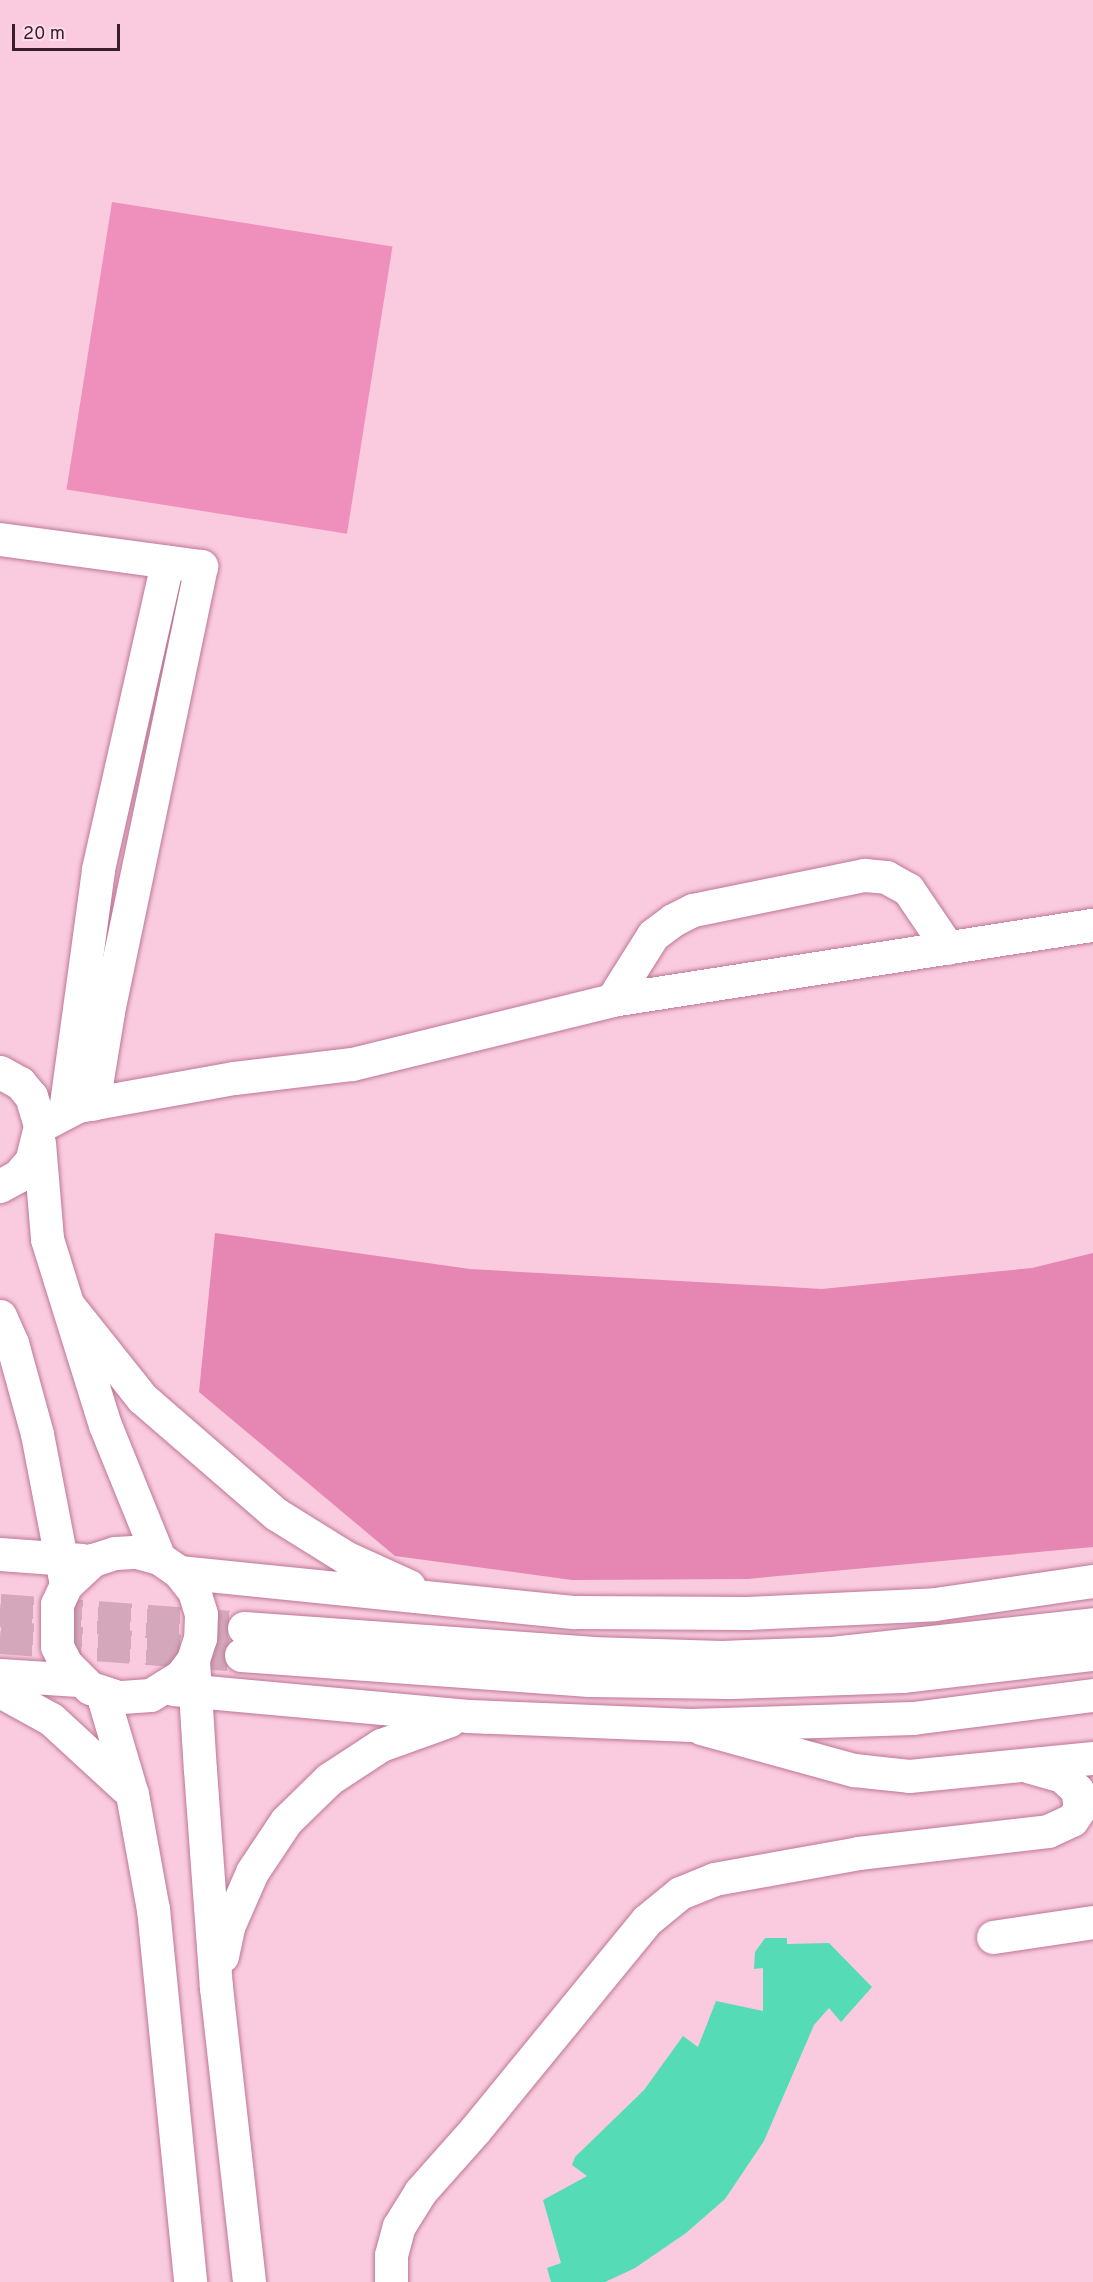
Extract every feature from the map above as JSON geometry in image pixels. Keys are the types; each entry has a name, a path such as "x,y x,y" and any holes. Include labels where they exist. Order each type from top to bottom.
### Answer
{"main road":[{"path":"0,539 201,566 108,1012 59,1121 18,1176 0,1186"},
{"path":"167,562 98,869 59,1121 47,1239 105,1425 169,1565 194,1591 201,1614 200,1638 184,1680 249,2282"},
{"path":"612,1000 652,935 673,920 693,910 864,875 886,877 908,889 948,948"},
{"path":"59,1121 234,1078 352,1064 612,1000 1093,925"},
{"path":"1,1070 59,1121"},
{"path":"68,1305 142,1398 276,1514 345,1557 395,1581 457,1600"},
{"path":"0,1317 12,1343 73,1568 54,1625 62,1655 91,1687 132,1794 153,1909 190,2282"},
{"path":"0,1327 4,1360 0,1390"},
{"path":"0,1554 73,1568 126,1552 169,1565 575,1612 747,1613 935,1604 1093,1581"},
{"path":"1093,1624 832,1653 722,1657 243,1642 589,1680 729,1682 902,1676 1093,1654"},
{"path":"0,1675 91,1687 134,1698 184,1680 468,1716 691,1725 913,1718 1093,1695"},
{"path":"0,1691 51,1719 132,1794"},
{"path":"216,1987 228,1927 252,1872 286,1821 329,1779 381,1746 437,1723 468,1716"},
{"path":"691,1725 865,1771 909,1776 1093,1758"},
{"path":"391,2282 391,2256 399,2226 420,2192 475,2130 647,1920 680,1893 714,1879 858,1853 1048,1831 1072,1820 1080,1808 1077,1790 1062,1776 1028,1766"},
{"path":"993,1937 1093,1922"}],"shaded area":[{"path":"112,202 393,246 347,534 66,489"},
{"path":"215,1233 470,1269 822,1289 1032,1268 1093,1253 1093,1547 747,1579 572,1580 395,1556 199,1392"}],"building":[{"path":"765,1938 787,1938 787,1944 829,1943 872,1987 841,2022 829,2008 814,2025 764,2141 725,2199 686,2233 635,2268 605,2282 551,2282 547,2268 561,2263 543,2200 587,2176 572,2165 575,2157 644,2090 683,2036 698,2047 716,2001 763,2011 763,1968 754,1969 755,1952"}],"tunnel":[{"path":"0,1610 244,1628"},
{"path":"0,1637 241,1655"}]}
